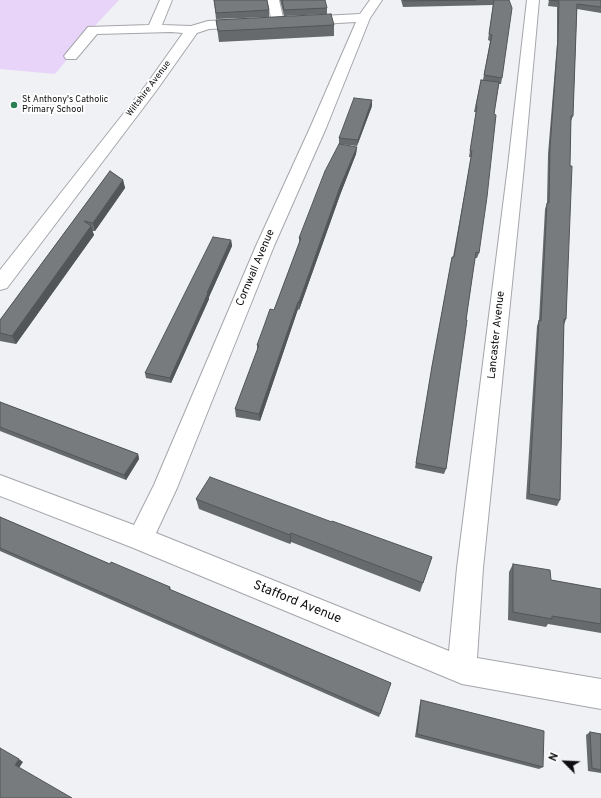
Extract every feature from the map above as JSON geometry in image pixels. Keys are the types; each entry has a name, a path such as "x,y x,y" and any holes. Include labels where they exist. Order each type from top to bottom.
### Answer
{"street":[{"path":"154,29 166,0"},
{"path":"273,0 278,22"},
{"name":"Cornwall Avenue","path":"140,539 165,488 265,246 318,128 364,18 376,0"},
{"name":"Lancaster Avenue","path":"462,670 470,568 516,166 533,0"},
{"path":"71,56 93,30 171,28 192,30 208,25 364,18"},
{"name":"Wiltshire Avenue","path":"0,283 151,88 192,30"},
{"name":"Stafford Avenue","path":"0,485 140,539 462,670 601,694"}],"shaded area":[{"path":"0,0 119,0 92,29 55,74 0,69"}],"building":[{"path":"214,0 267,0 269,10 216,13"},
{"path":"282,0 325,0 327,8 284,10"},
{"path":"404,0 476,0 404,1"},
{"path":"494,0 509,0 512,8 502,78 484,75 492,35 489,34"},
{"path":"549,0 601,0 601,7 577,4 573,116 571,116 570,166 572,166 566,319 564,319 560,500 529,494 539,320 541,321 547,203 549,203 550,147 558,38 559,1"},
{"path":"331,14 334,25 218,31 216,20"},
{"path":"481,80 499,82 494,114 496,115 487,197 479,253 476,252 446,469 416,463 432,366 452,257 454,257 472,151 470,151"},
{"path":"354,98 372,100 358,140 339,138"},
{"path":"339,144 357,147 340,187 259,414 235,409 259,345 257,345 270,309 274,310 301,238 299,238 325,171"},
{"path":"110,171 123,180 93,223 84,221 91,226 12,336 0,333 0,320"},
{"path":"213,237 231,240 170,378 145,373"},
{"path":"0,402 138,454 124,475 0,427"},
{"path":"210,477 432,557 423,583 196,499"},
{"path":"0,517 110,564 111,562 170,587 169,589 391,683 380,714 0,548"},
{"path":"513,564 550,570 551,580 601,589 601,624 552,616 552,619 513,612"},
{"path":"421,700 544,731 543,767 417,734"},
{"path":"590,732 601,734 601,770 592,768"},
{"path":"0,748 19,759 15,765 72,798 0,798"}],"place":[{"name":"St Anthony's Catholic Primary School","path":"14,105"}]}
